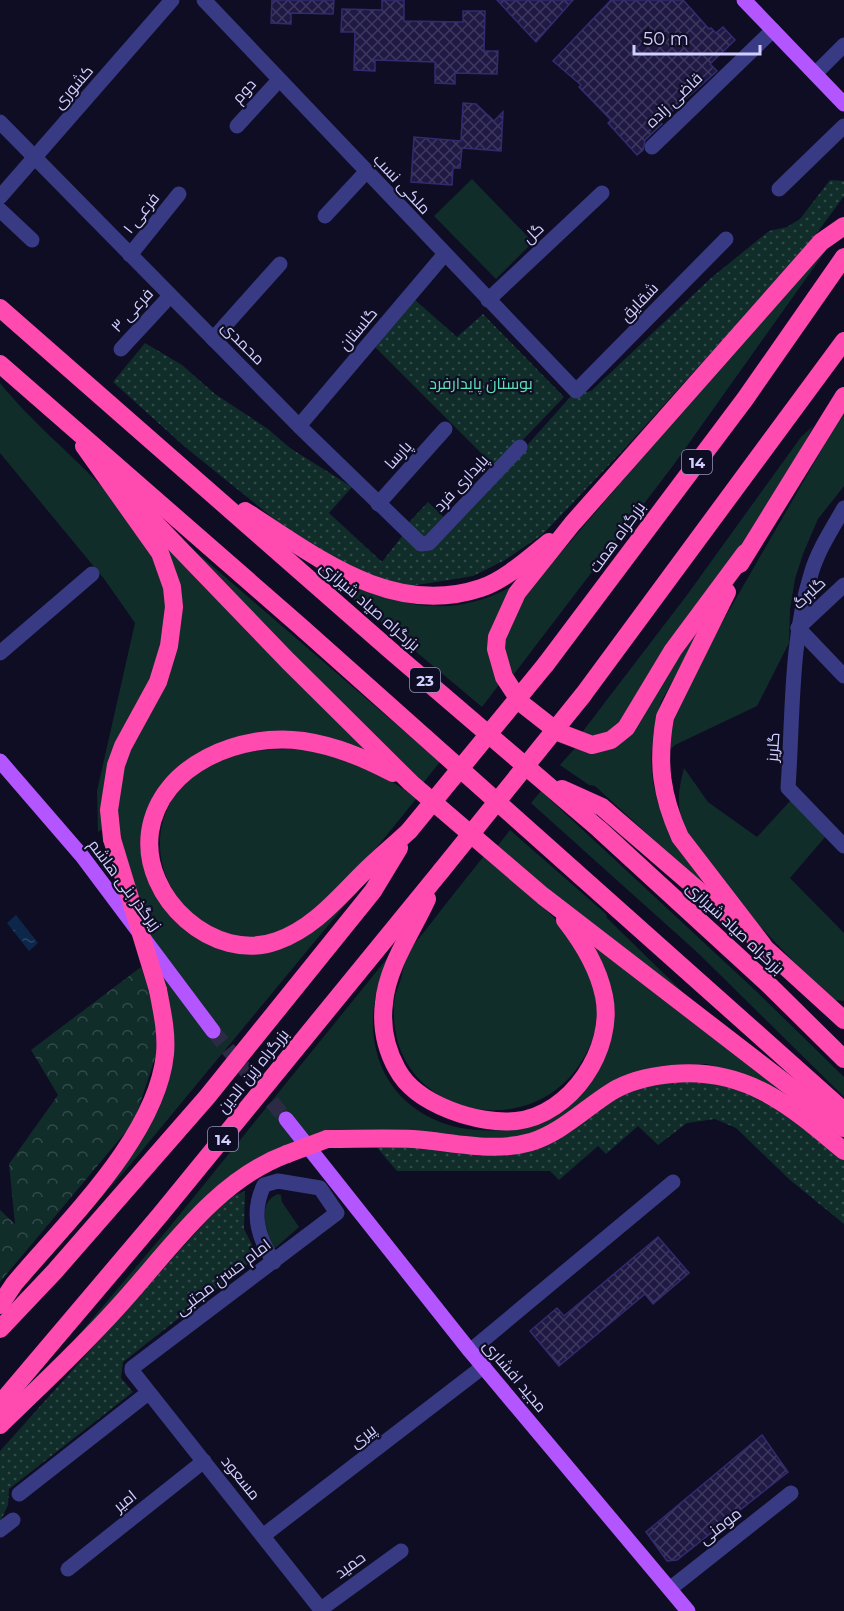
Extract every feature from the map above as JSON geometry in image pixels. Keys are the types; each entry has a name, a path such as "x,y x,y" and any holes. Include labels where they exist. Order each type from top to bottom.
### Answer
{"highway":[{"path":"844,226 821,242 572,524 510,605 497,637 496,649 504,677 521,703 558,732 592,745 611,740 626,728 673,651 746,553 844,396"},
{"name":"بزرگراه همت","path":"409,831 546,664 745,399 844,257"},
{"name":"بزرگراه صیاد شیرازی","path":"0,308 390,650 546,783 767,983 844,1059"},
{"name":"14","path":"441,871 583,695 844,341"},
{"name":"23","path":"0,364 844,1111"},
{"path":"65,420 157,525 411,783 543,896 844,1128"},
{"path":"0,1305 14,1284 119,1159 146,1117 165,1053 163,1013 158,990 112,839 109,810 116,765 123,746 146,709 164,666 174,618 172,587 160,553 65,420"},
{"path":"199,482 335,568 374,586 404,595 437,596 483,587 523,563 572,524"},
{"path":"746,553 665,717 661,740 661,779 671,818 680,837 763,945"},
{"path":"409,831 321,916 277,941 262,944 227,943 207,935 192,925 169,900 155,872 150,834 154,818 172,786 190,767 216,753 237,746 291,740 318,743 368,761 411,783"},
{"path":"546,783 602,807 763,945 844,1020"},
{"name":"بزرگراه زین الدین","path":"0,1329 55,1271 207,1097 373,891 409,831"},
{"path":"441,871 390,976 384,1002 383,1033 397,1071 415,1089 437,1104 461,1115 489,1121 518,1121 541,1114 572,1092 586,1074 597,1053 606,1014 599,980 587,951 543,896"},
{"name":"بزرگراه زین الدین","path":"0,1404 168,1206 441,871"},
{"path":"0,1425 117,1309 211,1205 269,1160 327,1139 413,1139 490,1148 507,1147 531,1142 555,1132 612,1091 631,1082 650,1076 690,1072 730,1077 756,1087 805,1118 844,1151"}],"main road":[{"path":"744,0 844,104"},
{"name":"زیرگذر بنی هاشم","path":"1,764 82,856 213,1031"},
{"name":"مجید افشاری","path":"286,1119 471,1351 688,1611"}],"street":[{"name":"کشوری","path":"0,197 172,0"},
{"name":"ملکی نسب","path":"204,0 444,255 576,391"},
{"name":"قاضی زاده","path":"652,147 773,30"},
{"path":"815,74 844,45"},
{"name":"دوم","path":"237,126 279,80"},
{"name":"محمدی","path":"0,122 129,255 378,504 421,544 429,543"},
{"path":"779,189 844,126"},
{"path":"325,216 366,172"},
{"name":"گل","path":"488,300 602,193"},
{"name":"فرعی ۱","path":"129,255 179,194"},
{"path":"0,210 32,240"},
{"name":"شقایق","path":"576,391 726,238"},
{"name":"گلستان","path":"299,426 444,255"},
{"path":"213,339 280,264"},
{"name":"فرعی ۳","path":"121,349 170,296"},
{"name":"پارسا","path":"378,504 446,429"},
{"name":"پایداری فرد","path":"429,543 520,447"},
{"name":"گلریز","path":"844,508 822,545 811,573 798,628 788,788 844,846"},
{"path":"0,653 92,574"},
{"name":"گلبرگ","path":"798,628 844,585"},
{"path":"798,628 844,676"},
{"name":"امام حسن مجتبی","path":"132,1369 274,1262 337,1213 320,1188 278,1182 264,1185 257,1200 256,1218 264,1246 274,1262"},
{"path":"471,1351 673,1182"},
{"name":"پیری","path":"264,1535 484,1366"},
{"name":"مسعود","path":"132,1369 148,1393 322,1610"},
{"path":"19,1494 148,1393"},
{"name":"امیر","path":"68,1569 204,1461"},
{"name":"مومنی","path":"671,1588 791,1493"},
{"path":"0,1530 13,1520"},
{"name":"حمید","path":"322,1610 401,1551"}],"green space":[{"path":"472,179 533,242 496,279 434,216"},
{"path":"830,180 844,181 844,196 805,249 626,447 543,534 505,560 473,576 411,586 372,578 343,567 284,527 185,447 113,382 145,343 182,365 215,394 268,429 290,448 352,487 329,513 382,562 403,535 400,532 428,502 454,527 572,395 591,391 711,278 769,231 787,227 800,219"},
{"path":"832,242 672,467 511,678 502,645 531,583 566,547 705,384"},
{"name":"بوستان پایدارفرد","path":"414,299 457,337 483,314 564,397 496,468 372,344"},
{"path":"0,383 18,404 118,503 151,548 162,576 165,609 163,643 150,684 118,745 108,771 103,793 103,829 98,832 97,791 135,623 105,580 0,453"},
{"path":"844,411 844,486 818,519 803,554 795,579 790,610 789,643 757,706 675,745 666,754 669,726 704,654"},
{"path":"813,426 804,445 739,548 627,719 598,738 580,735 687,595 801,437"},
{"path":"155,534 377,760 341,742 218,747 146,823 174,917 260,947 364,882 130,1165 20,1290 168,1077 120,843 115,801 128,750 178,628"},
{"path":"189,546 440,762 423,783 380,743"},
{"path":"297,552 376,593 428,606 455,605 483,599 513,586 508,602 501,682 482,707"},
{"path":"729,578 661,702 651,760 653,784 669,828 715,896 595,786 589,785 560,765 576,747 599,750"},
{"path":"290,749 325,754 358,764 388,779 416,799 369,857 312,911 269,940 228,936 204,922 187,908 173,891 160,852 161,832 166,813 176,794 191,777 213,763 238,754"},
{"path":"684,768 708,802 757,837 792,799 826,836 790,878 844,933 844,1001 833,1000 756,922 689,836 679,803"},
{"path":"541,791 757,992 844,1077 844,1097 698,953 531,803"},
{"path":"510,830 606,914 607,918 699,1008 496,848"},
{"path":"484,856 534,899 569,934 585,957 596,994 595,1032 591,1043 570,1077 541,1099 508,1109 474,1108 442,1097 416,1075 399,1045 394,1005 408,953"},
{"path":"584,936 826,1125 730,1071 707,1064 674,1066 544,1131 492,1141 425,1133 263,1157 56,1362 168,1229 398,945 384,968 379,982 374,1007 373,1031 377,1054 386,1075 398,1093 415,1108 436,1120 461,1128 500,1130 520,1128 538,1122 562,1096 610,1034"},
{"path":"141,967 151,996 159,1046 134,1122 0,1282 0,1210 15,1224 9,1164 58,1095 31,1050"},
{"path":"689,1079 754,1092 844,1159 844,1224 790,1180 736,1128 715,1119 687,1123 658,1145 638,1126 606,1154 598,1146 559,1180 550,1171 397,1171 373,1143 496,1152 639,1086"},
{"path":"245,1191 244,1229 258,1256 123,1362 121,1378 133,1392 9,1489 8,1505 0,1522 0,1451 226,1199"},
{"path":"278,1194 281,1195 282,1202 299,1227 274,1249 266,1226 265,1211 271,1198"}],"water":[{"path":"16,915 38,943 29,951 7,923"}],"building":[{"path":"272,0 334,0 333,14 291,13 291,24 271,23"},
{"path":"382,0 404,0 404,21 463,22 463,11 485,11 484,51 498,51 497,74 455,73 455,84 435,83 435,62 375,60 375,71 354,70 355,32 341,32 342,9 382,10"},
{"path":"497,0 573,0 536,42"},
{"path":"611,0 683,0 709,29 711,28 716,33 723,27 735,40 710,64 717,71 660,122 662,124 645,140 643,150 637,155 608,123 611,120 579,87 581,85 553,61"},
{"path":"463,103 476,104 494,121 503,112 501,151 462,148 460,168 453,168 452,185 411,182 414,137 461,141"},
{"path":"658,1237 689,1273 653,1304 645,1294 559,1366 530,1331 557,1308 564,1316"},
{"path":"762,1435 788,1472 677,1560 667,1561 646,1532"}],"tunnel":[{"path":"213,1031 286,1119"}]}
